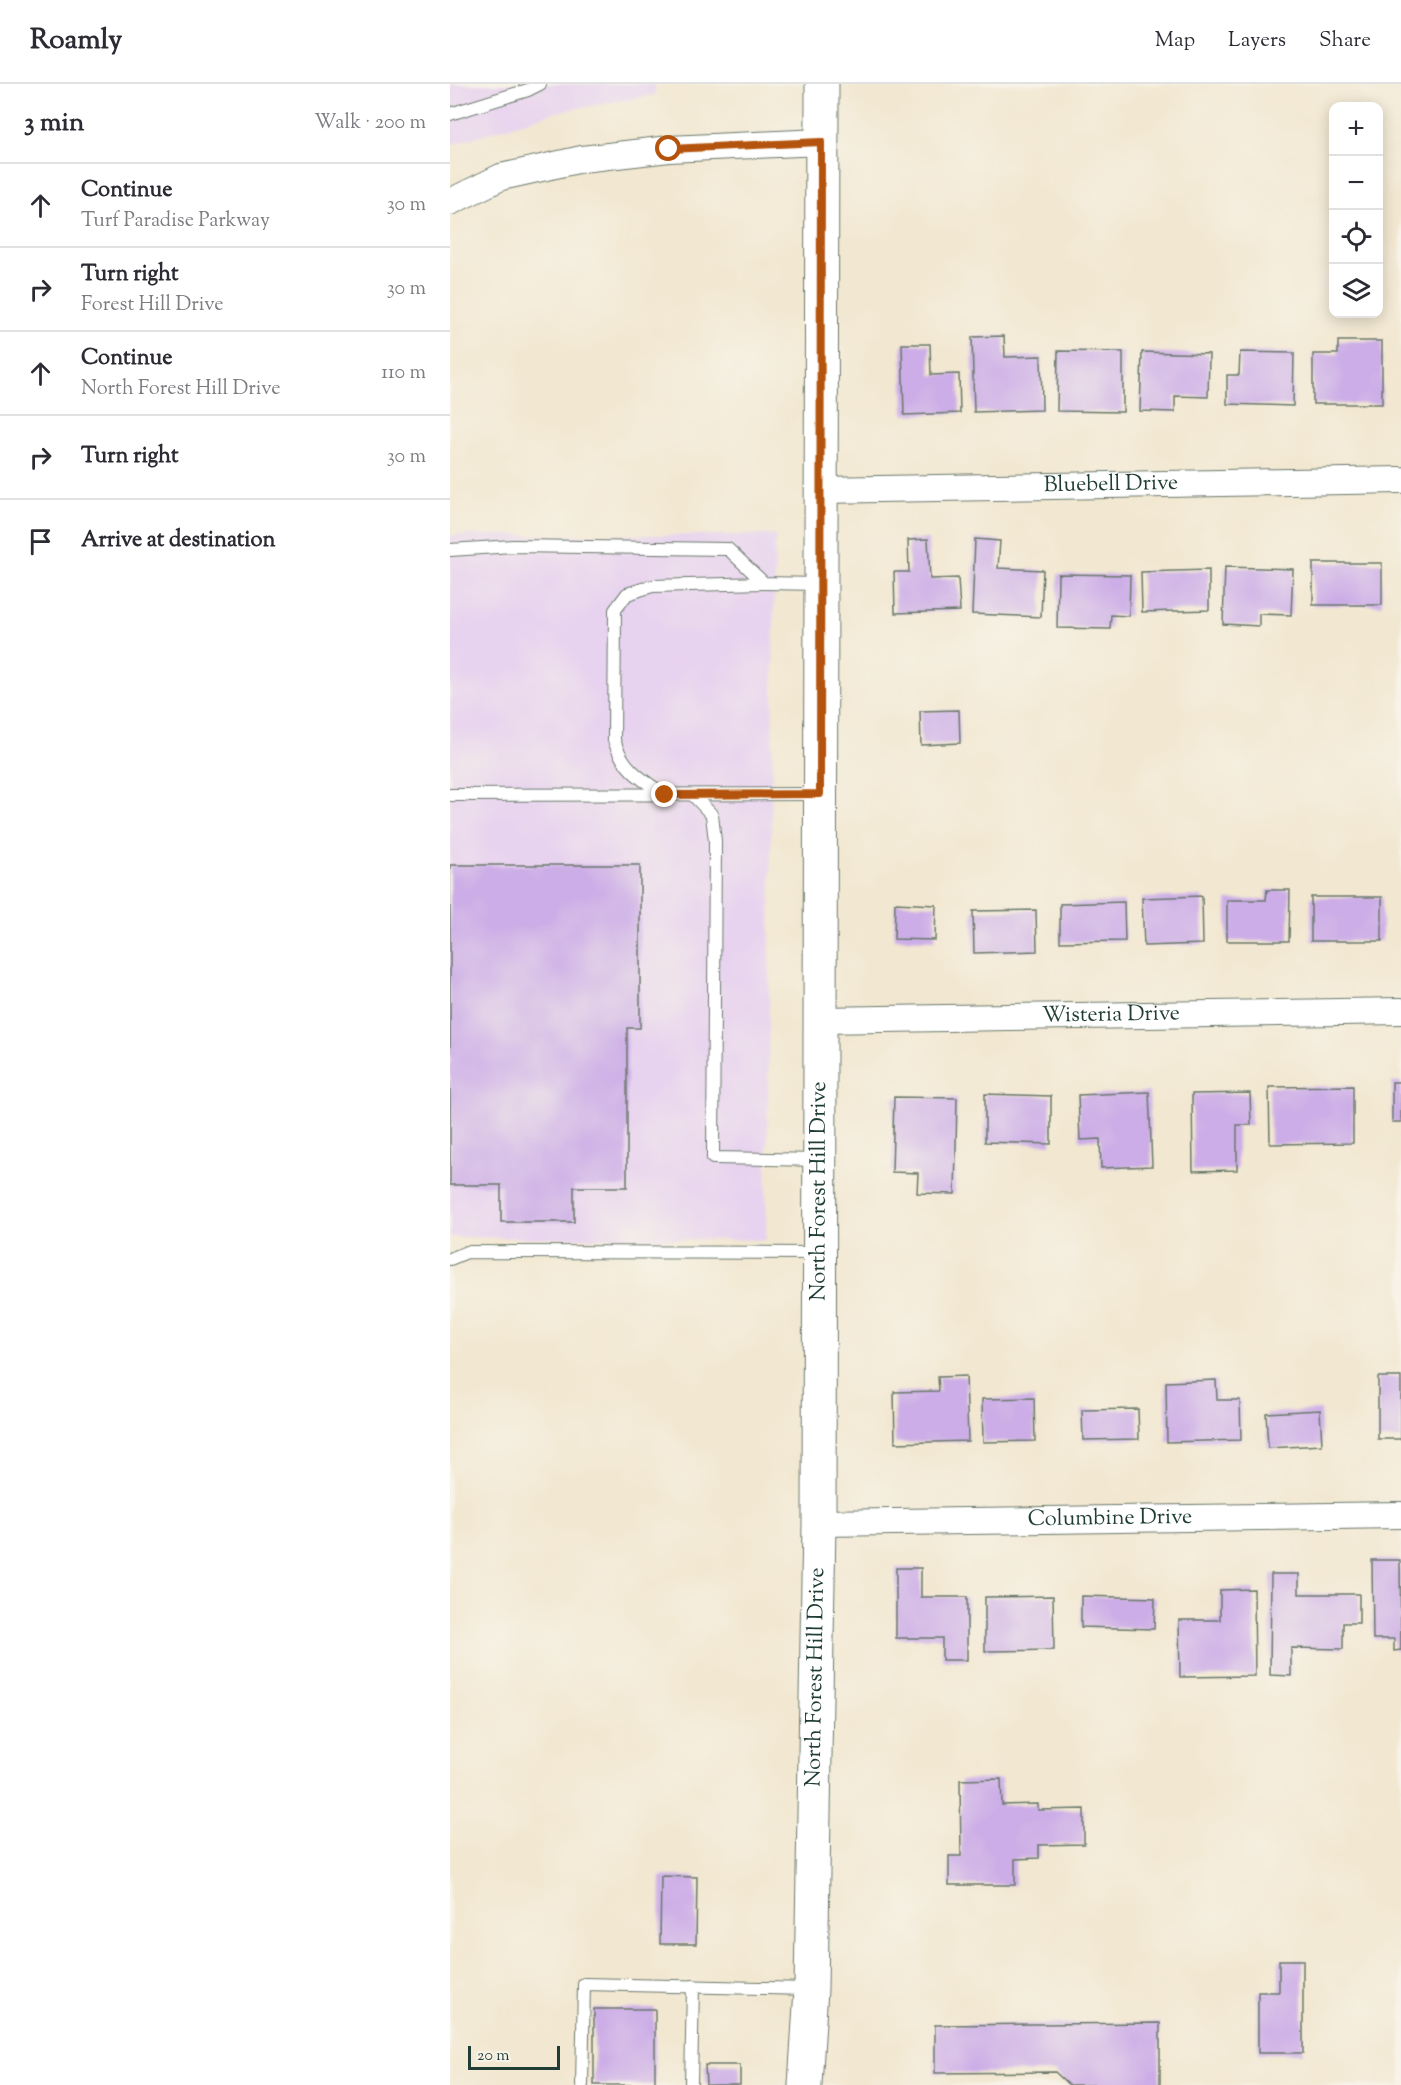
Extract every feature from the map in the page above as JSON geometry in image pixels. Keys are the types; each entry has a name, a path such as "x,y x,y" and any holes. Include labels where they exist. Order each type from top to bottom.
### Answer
{"main road":[{"name":"North Forest Hill Drive","path":"805,2085 811,1989 819,1523 822,84"}],"street":[{"path":"450,202 501,177 582,159 669,149 821,142"},
{"name":"Bluebell Drive","path":"821,490 1401,480"},
{"name":"Wisteria Drive","path":"820,1020 1401,1011"},
{"name":"Columbine Drive","path":"819,1523 1401,1515"}],"lane":[{"path":"450,114 540,84"},
{"path":"450,550 513,546 728,549 764,583"},
{"path":"665,795 638,777 620,758 614,740 615,610 627,594 652,586 820,584"},
{"path":"450,795 820,794"},
{"path":"693,795 712,815 714,841 713,1158 820,1160"},
{"path":"450,1259 467,1252 820,1253"},
{"path":"582,2085 584,1984 811,1989"},
{"path":"691,2085 693,1986"}],"shaded area":[{"path":"450,84 655,84 655,95 556,112 450,145"},
{"path":"450,535 775,535 766,1240 450,1237"}],"building":[{"path":"1004,336 1005,357 1041,356 1042,410 974,412 972,337"},
{"path":"1338,341 1382,341 1382,404 1313,404 1313,354 1338,354"},
{"path":"902,344 930,344 931,375 959,374 960,413 904,415"},
{"path":"1058,351 1123,352 1123,412 1057,411"},
{"path":"1142,352 1209,354 1208,397 1175,396 1175,412 1140,411"},
{"path":"1240,352 1294,353 1293,406 1227,404 1227,375 1239,375"},
{"path":"928,539 930,579 958,578 960,611 895,613 894,572 909,572 908,540"},
{"path":"975,539 1000,541 998,568 1043,570 1041,617 972,614"},
{"path":"1313,563 1382,563 1382,605 1313,605"},
{"path":"1225,567 1293,569 1291,615 1259,614 1259,626 1223,624"},
{"path":"1209,570 1209,610 1142,612 1141,572"},
{"path":"1058,574 1130,575 1129,616 1111,615 1110,629 1057,628"},
{"path":"959,710 960,743 921,745 920,711"},
{"path":"450,865 640,865 640,1028 627,1028 627,1187 574,1187 574,1222 501,1222 501,1185 450,1185"},
{"path":"1267,890 1290,890 1289,941 1227,941 1227,900 1266,900"},
{"path":"1202,896 1203,944 1144,946 1142,898"},
{"path":"1311,897 1382,897 1382,941 1311,941"},
{"path":"1124,902 1125,941 1060,942 1060,904"},
{"path":"895,903 936,905 935,940 894,939"},
{"path":"1036,910 1037,951 974,953 973,911"},
{"path":"1392,1082 1401,1082 1401,1122 1392,1122"},
{"path":"1353,1086 1353,1143 1270,1144 1269,1087"},
{"path":"1149,1092 1152,1166 1101,1168 1100,1139 1080,1140 1078,1095"},
{"path":"1250,1093 1251,1125 1237,1125 1237,1170 1193,1171 1192,1094"},
{"path":"985,1094 1051,1096 1051,1144 985,1142"},
{"path":"894,1097 957,1098 955,1194 917,1193 918,1173 892,1172"},
{"path":"966,1376 968,1441 895,1443 894,1392 939,1391 938,1377"},
{"path":"1378,1377 1401,1377 1401,1439 1378,1439"},
{"path":"1216,1380 1217,1400 1240,1400 1241,1440 1167,1442 1166,1382"},
{"path":"1034,1398 1035,1441 983,1442 982,1399"},
{"path":"1138,1409 1139,1439 1083,1440 1082,1410"},
{"path":"1320,1410 1322,1445 1268,1448 1266,1413"},
{"path":"1372,1560 1400,1560 1401,1650 1394,1651 1394,1639 1373,1639"},
{"path":"896,1568 921,1568 921,1597 967,1597 967,1660 942,1660 942,1638 896,1638"},
{"path":"1271,1574 1299,1574 1299,1594 1359,1594 1359,1623 1343,1623 1343,1649 1291,1648 1291,1676 1270,1675"},
{"path":"1254,1589 1255,1676 1180,1677 1179,1620 1220,1620 1220,1590"},
{"path":"1053,1596 1054,1650 985,1651 985,1597"},
{"path":"1081,1596 1155,1598 1154,1629 1081,1627"},
{"path":"1001,1779 1002,1805 1038,1804 1038,1810 1084,1809 1084,1844 1039,1845 1039,1858 1015,1859 1015,1885 949,1885 949,1856 961,1856 960,1780"},
{"path":"661,1876 697,1877 696,1944 660,1944"},
{"path":"1279,1960 1303,1960 1303,2053 1258,2053 1258,1992 1279,1992"},
{"path":"594,2009 655,2009 655,2085 594,2085"},
{"path":"1160,2023 1160,2085 1069,2085 1055,2072 935,2073 935,2025"},
{"path":"705,2065 740,2065 740,2085 706,2085"}],"route":[{"path":"665,795 820,794 821,142 669,149"}]}
